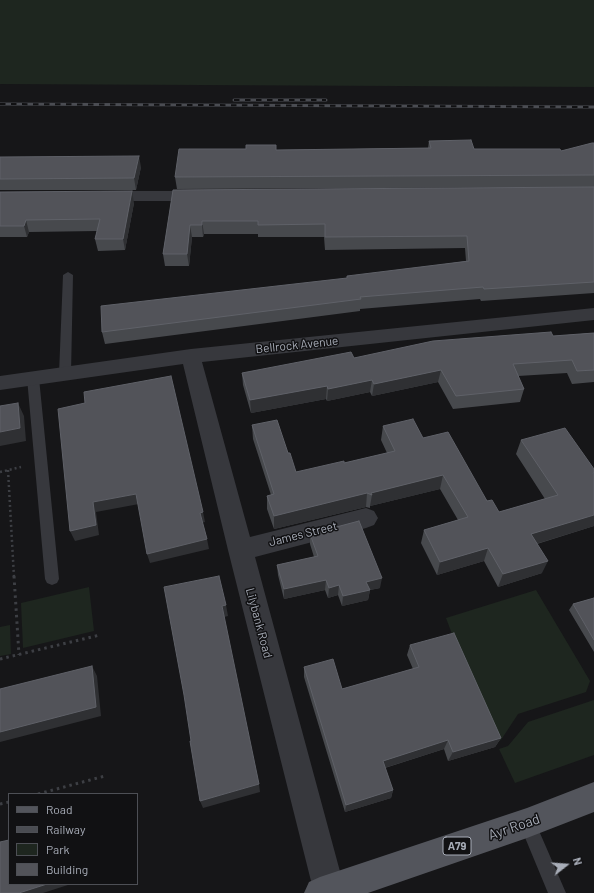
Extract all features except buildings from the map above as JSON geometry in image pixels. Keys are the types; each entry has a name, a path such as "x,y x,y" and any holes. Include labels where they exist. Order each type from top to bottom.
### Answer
{"main road":[{"name":"Ayr Road","path":"324,891 527,823 594,797"}],"street":[{"path":"87,197 222,196"},
{"name":"Bellrock Avenue","path":"0,383 191,356 594,314"},
{"name":"Lilybank Road","path":"191,356 324,891"},
{"name":"James Street","path":"240,550 366,518"}],"lane":[{"path":"65,374 68,276"},
{"path":"33,378 52,579"},
{"path":"527,823 557,893"}],"path":[{"path":"8,470 18,655"},
{"path":"0,659 100,635"},
{"path":"42,793 105,776"}],"green space":[{"path":"0,0 594,0 594,87 0,84"},
{"path":"89,587 94,631 23,648 21,603"},
{"path":"536,590 590,681 586,692 518,714 501,740 496,742 476,698 446,618"},
{"path":"10,625 11,654 0,656 0,627"},
{"path":"594,700 594,755 515,783 499,749 508,746 528,722"}],"railway":[{"path":"234,100 326,100"},
{"path":"0,104 594,107"}]}
